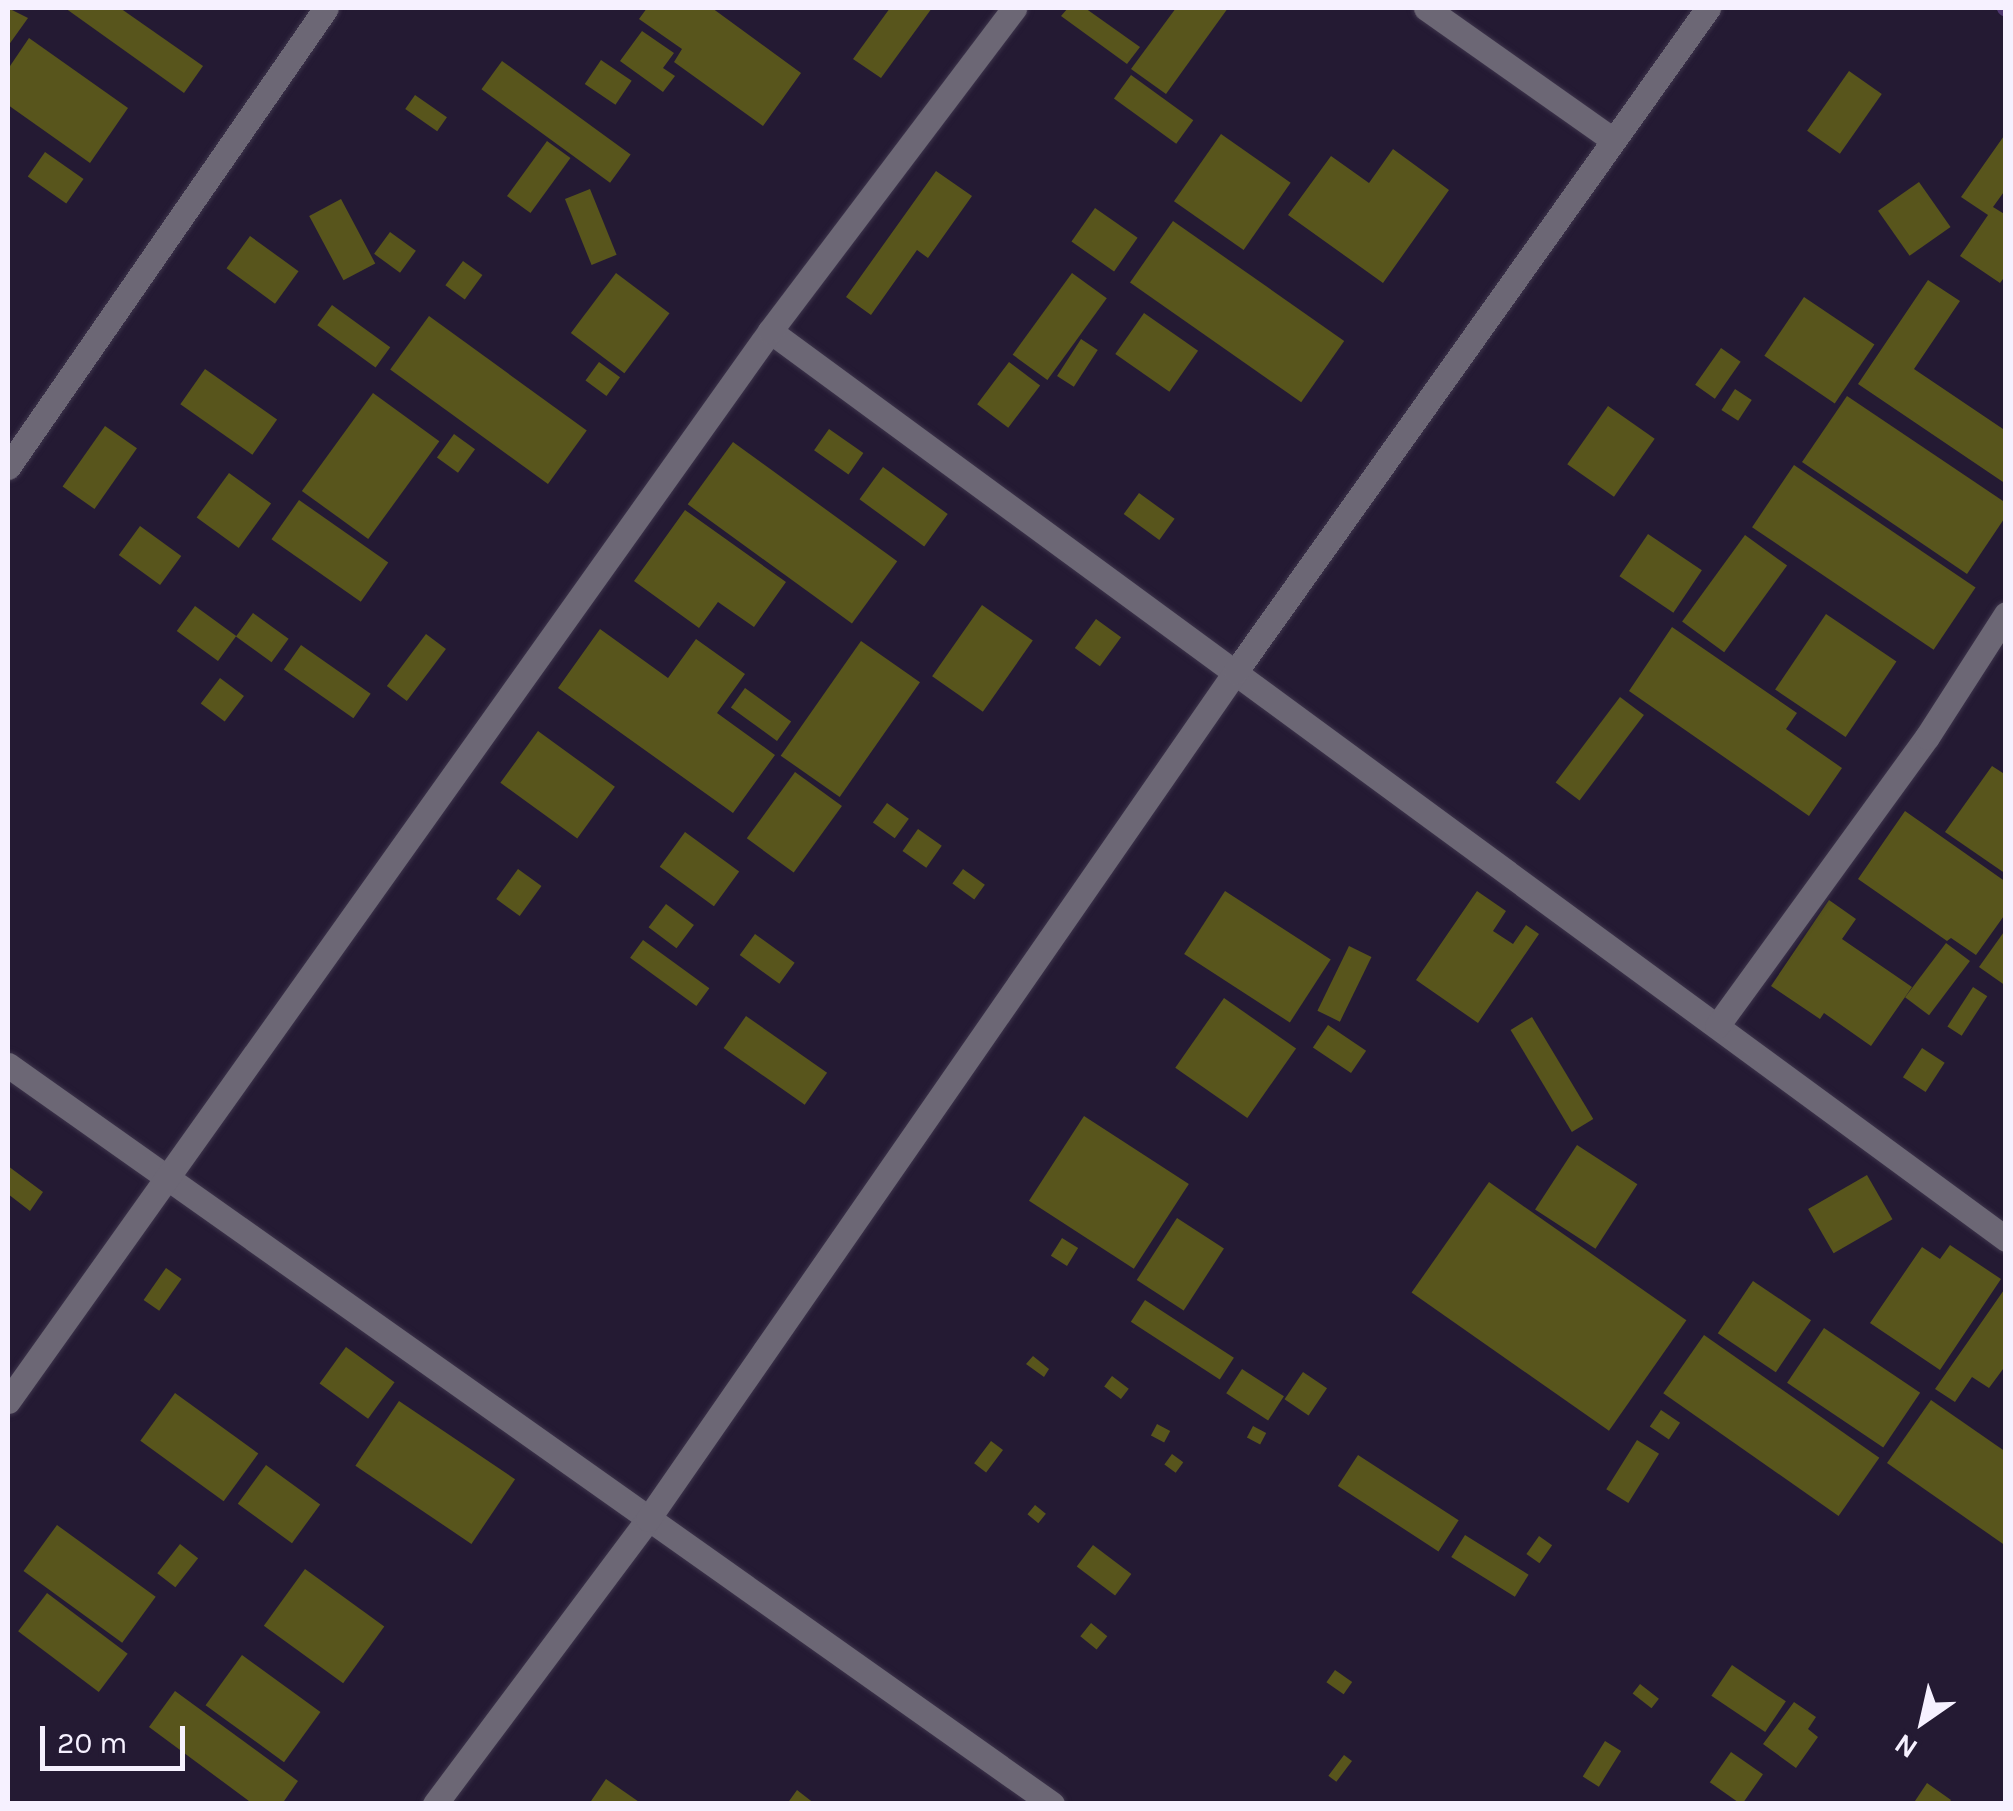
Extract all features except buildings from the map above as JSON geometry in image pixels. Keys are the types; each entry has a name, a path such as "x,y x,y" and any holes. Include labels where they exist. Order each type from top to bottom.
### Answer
{"street":[{"path":"8,467 326,8"},
{"path":"8,1401 770,331 1014,8"},
{"path":"1426,8 1612,139"},
{"path":"435,1804 648,1519 1236,670 1708,8"},
{"path":"770,331 2006,1238"},
{"path":"1717,1026 1927,737 2006,614"},
{"path":"8,1065 1052,1804"}]}
